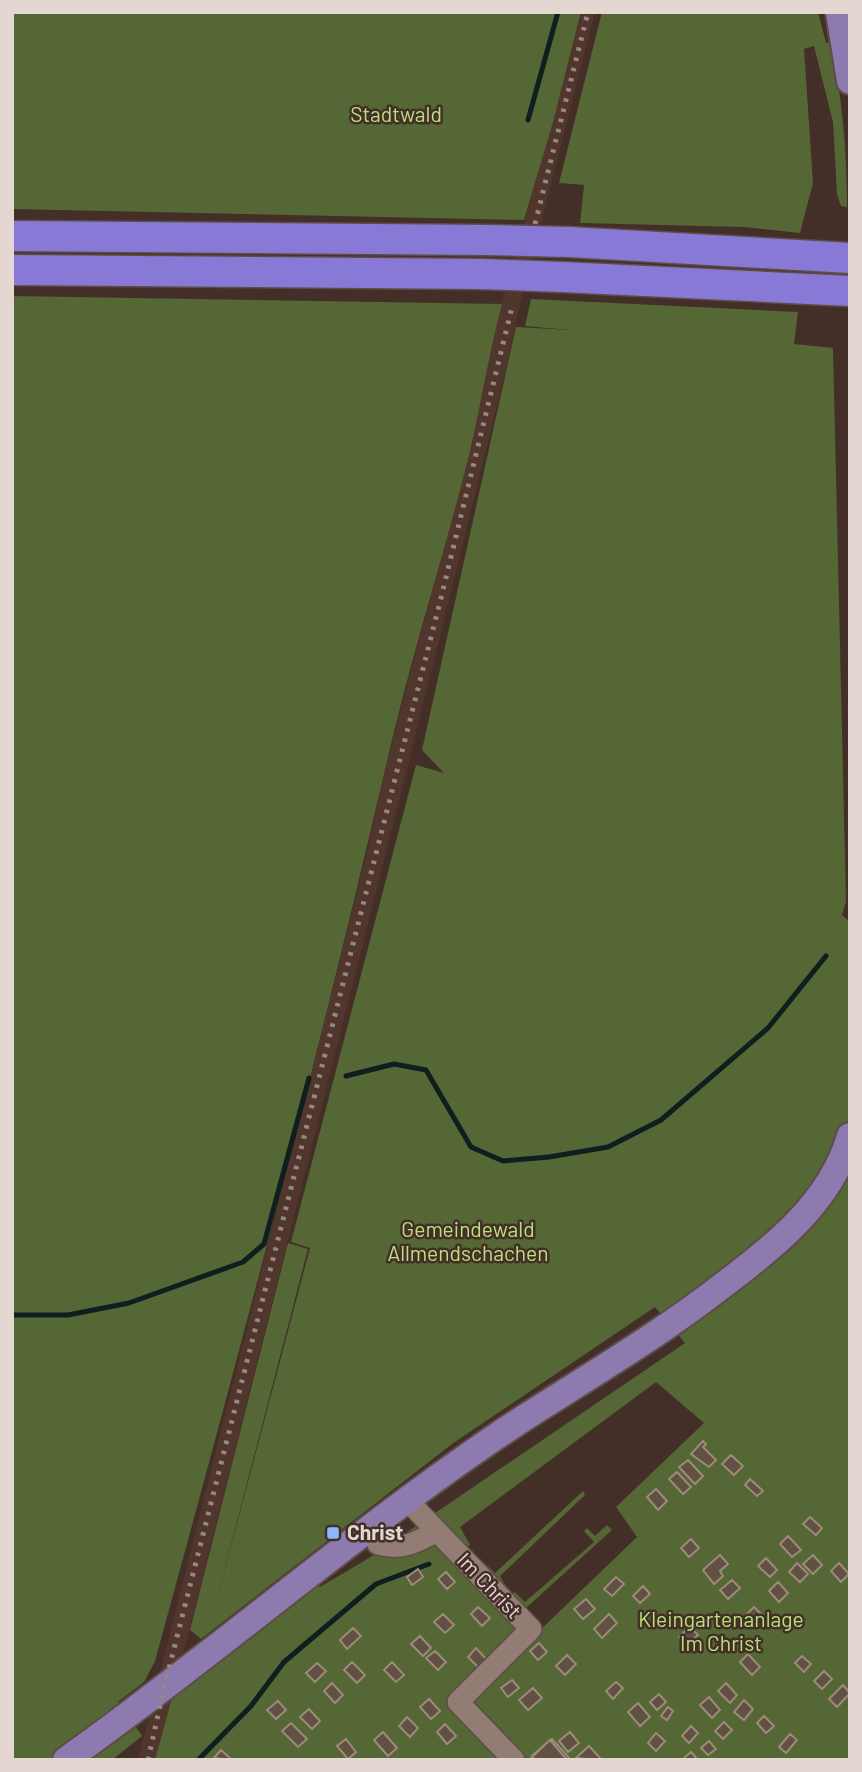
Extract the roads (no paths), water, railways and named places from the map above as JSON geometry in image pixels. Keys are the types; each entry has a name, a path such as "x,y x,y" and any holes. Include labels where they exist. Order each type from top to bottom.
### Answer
{"highway":[{"path":"12,236 569,242 850,258"},
{"path":"12,270 480,274 850,291"}],"main road":[{"path":"839,12 848,49 850,81"},
{"path":"66,1760 407,1500 520,1420 668,1327 762,1256 798,1223 824,1189 850,1136"}],"lane":[{"name":"Im Christ","path":"407,1500 531,1629 458,1702 514,1760"},
{"path":"378,1544 388,1547 412,1545 437,1531"}],"waterway":[{"path":"528,120 558,12"},
{"path":"346,1076 394,1064 426,1070 471,1147 503,1161 549,1157 608,1147 661,1120 768,1028 826,956"},
{"path":"12,1315 68,1315 129,1303 243,1262 264,1244 309,1078"},
{"path":"198,1760 251,1706 284,1662 376,1584 429,1564"}],"railway":[{"path":"535,224 588,12"},
{"path":"148,1760 512,307"}],"place":[{"name":"Christ","path":"333,1533"}],"park label":[{"name":"Stadtwald","path":"396,115"},
{"name":"Gemeindewald Allmendschachen","path":"468,1242"},
{"name":"Kleingartenanlage Im Christ","path":"721,1632"}]}
